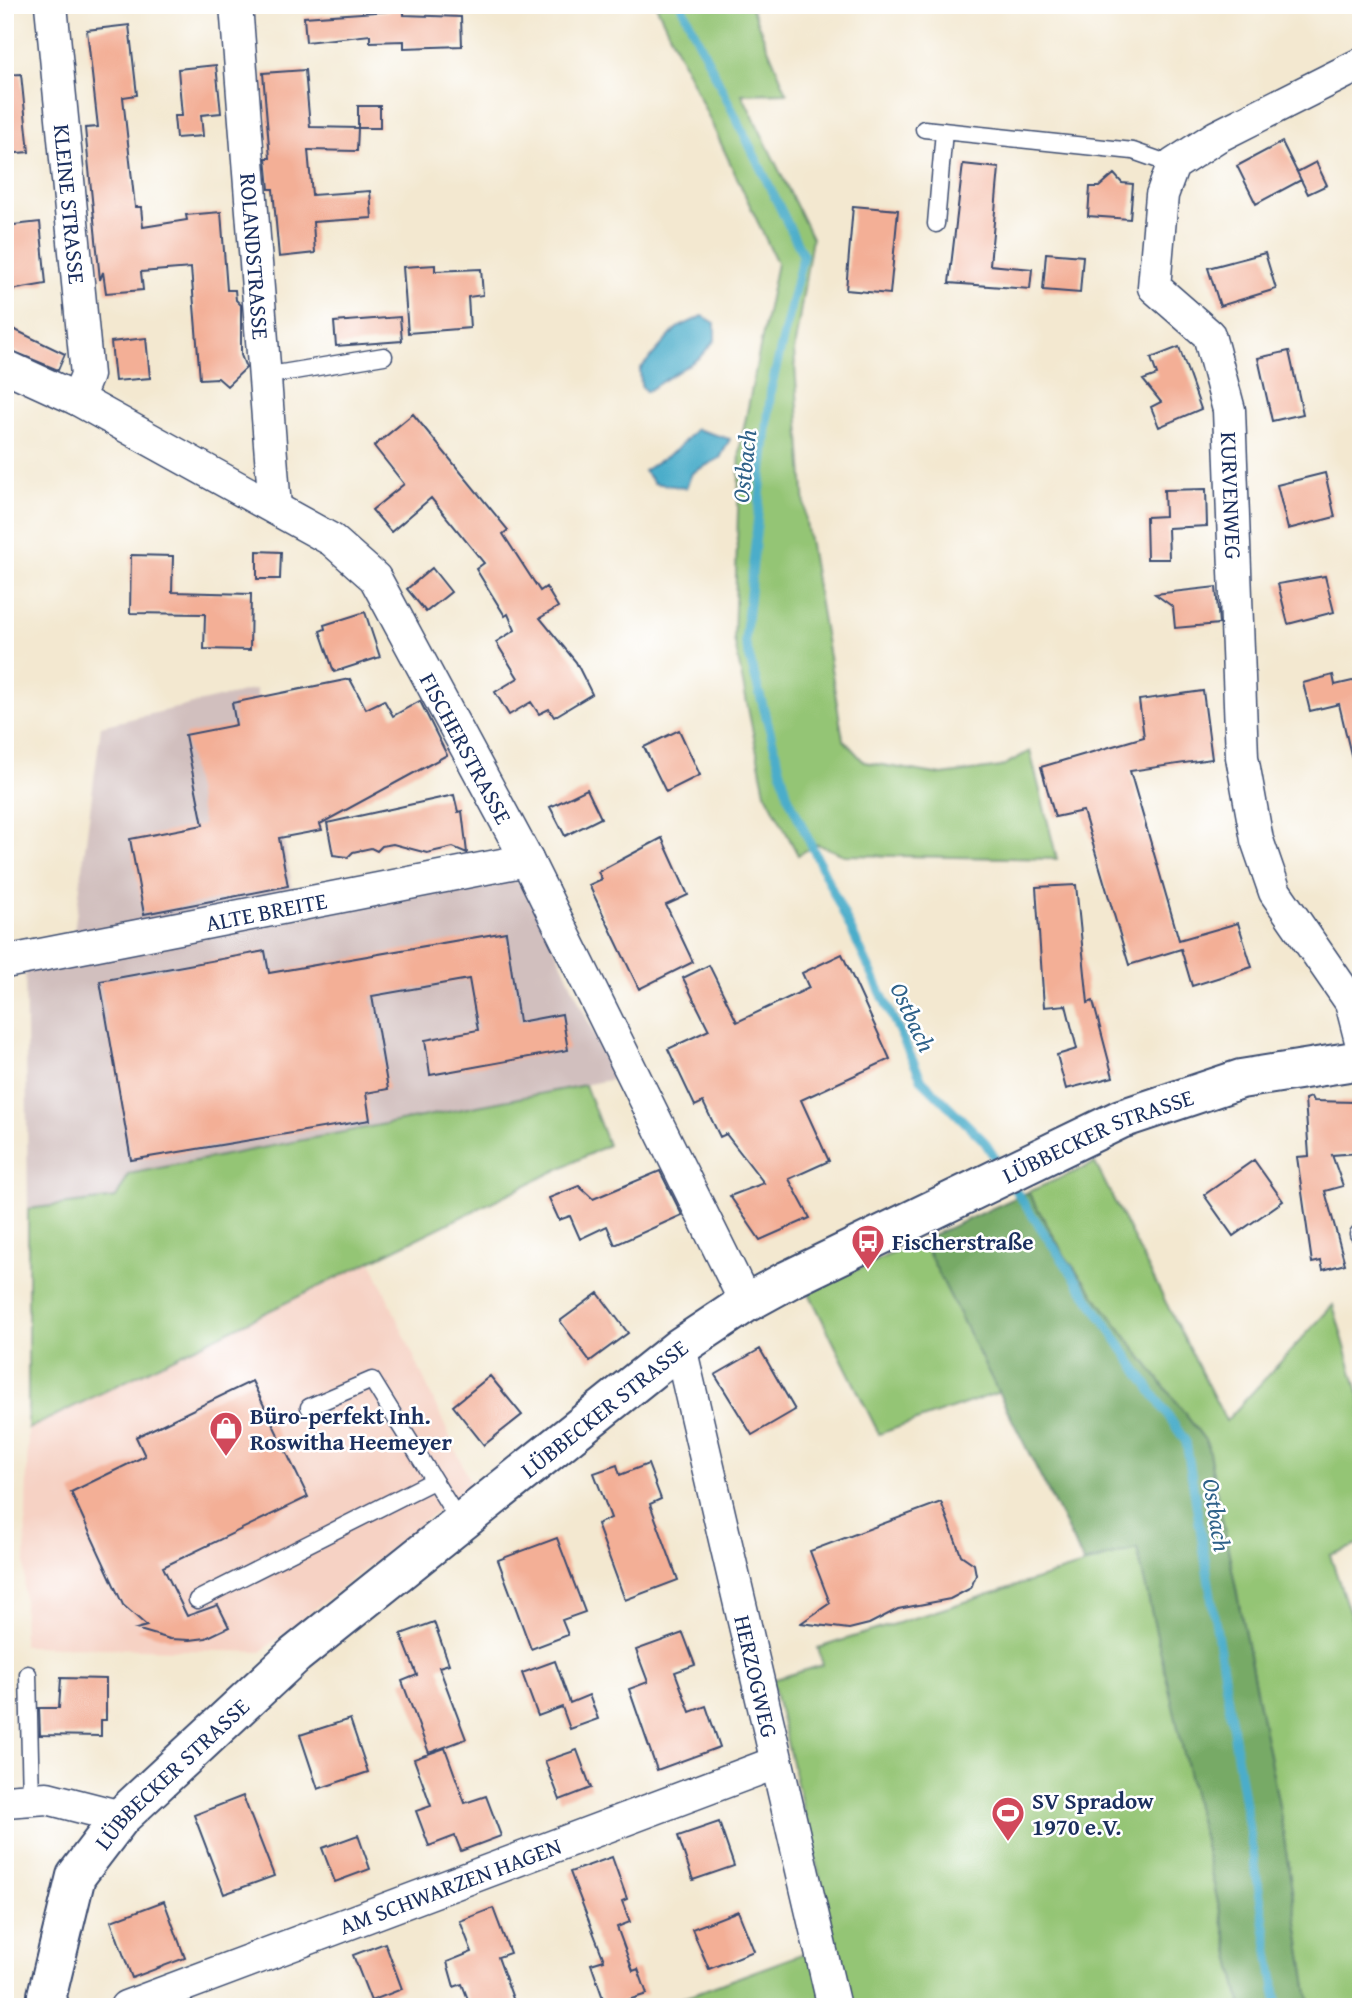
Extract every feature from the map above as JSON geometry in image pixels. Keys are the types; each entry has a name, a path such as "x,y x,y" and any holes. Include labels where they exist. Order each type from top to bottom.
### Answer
{"main road":[{"name":"LÜBBECKER STRASSE","path":"49,2007 47,1995 76,1876 121,1818 295,1655 680,1346 746,1303 1121,1119 1241,1079 1361,1060"}],"street":[{"name":"KLEINE STRASSE","path":"51,5 88,375 77,399"},
{"name":"ROLANDSTRASSE","path":"236,5 275,508"},
{"path":"1173,165 1216,137 1361,64"},
{"name":"KURVENWEG","path":"1173,165 1162,195 1154,287 1209,335 1229,410 1242,757 1257,840 1275,892 1351,1002 1361,1041"},
{"name":"FISCHERSTRASSE","path":"5,366 77,399 332,540 375,578 527,860 746,1303"},
{"name":"ALTE BREITE","path":"5,962 527,860"},
{"name":"HERZOGWEG","path":"680,1346 834,2007"},
{"name":"AM SCHWARZEN HAGEN","path":"126,2007 775,1763"},
{"path":"18,1800 47,1798 121,1818"}],"lane":[{"path":"924,130 1133,151 1173,165"},
{"path":"936,224 944,131"},
{"path":"264,376 384,356"},
{"path":"309,1407 372,1380 459,1521"},
{"path":"197,1600 433,1481"},
{"path":"18,1800 28,1674"}],"shaded area":[{"path":"256,689 298,918 498,880 515,881 528,888 614,1079 129,1174 116,1198 28,1209 25,953 73,940 101,726"},
{"path":"371,1261 471,1484 261,1652 23,1646 28,1429"}],"green space":[{"path":"656,5 750,5 787,93 742,94 812,238 794,351 806,522 843,739 864,762 942,775 1001,767 1030,751 1057,859 844,855 817,844 798,855 765,792 734,639 740,447 777,263"},
{"path":"585,1085 608,1145 28,1429 28,1209 116,1198 129,1174"},
{"path":"1095,1163 1226,1421 1333,1305 1361,1402 1361,1544 1330,1555 1361,1647 1361,2007 1310,2007 1279,1806 1207,1443 1065,1256 1028,1192"},
{"path":"1028,1192 1065,1256 1207,1443 1279,1806 1310,2007 1242,2007 1137,1549 1084,1563 922,1240"},
{"path":"922,1240 1000,1392 879,1434 808,1291"},
{"name":"SV Spradow 1970 e.V.","path":"1137,1548 1242,2007 851,2007 772,1680 823,1665 818,1648"},
{"path":"815,1949 827,2007 658,2007"}],"water":[{"path":"703,316 715,323 715,340 699,358 646,392 641,385 640,369 677,328"},
{"path":"696,429 730,439 720,458 692,473 686,488 654,483 644,471 676,450"}],"building":[{"path":"404,10 404,15 461,17 462,46 404,48 404,41 370,42 370,35 306,42 304,17"},
{"path":"129,25 137,95 123,97 135,207 141,207 143,227 187,220 186,215 221,212 227,290 235,290 236,300 241,305 241,355 246,368 227,386 218,378 200,379 191,268 141,272 143,290 106,293 103,272 100,280 85,128 98,127 87,30"},
{"path":"216,65 221,113 201,115 203,136 176,138 174,116 182,116 178,69"},
{"path":"305,70 310,127 358,128 357,151 308,150 312,195 370,191 372,218 313,222 315,253 279,257 273,189 269,189 266,158 270,158 263,73"},
{"path":"21,74 29,152 5,154 5,75"},
{"path":"358,106 380,106 380,128 358,128"},
{"path":"1282,142 1301,180 1256,204 1237,166"},
{"path":"1316,162 1327,185 1308,194 1297,172"},
{"path":"963,164 999,168 990,265 1032,269 1030,289 949,283"},
{"path":"1114,174 1122,183 1133,184 1130,219 1088,216 1090,187 1099,187"},
{"path":"853,206 898,210 890,294 846,290"},
{"path":"40,222 46,284 5,291 5,226"},
{"path":"1046,253 1083,256 1080,293 1043,290"},
{"path":"1265,253 1276,289 1220,306 1208,268"},
{"path":"435,265 435,271 481,269 483,295 468,297 470,328 408,333 403,267"},
{"path":"400,317 402,341 336,346 334,322"},
{"path":"5,325 65,354 58,370 5,348"},
{"path":"146,338 150,378 115,381 111,342"},
{"path":"1179,347 1201,409 1159,427 1151,407 1161,402 1143,380 1157,375 1151,358"},
{"path":"1289,351 1303,414 1272,421 1258,358"},
{"path":"413,414 508,530 503,534 540,591 546,587 558,607 540,618 576,662 592,694 554,717 549,709 539,714 531,702 509,715 495,692 518,678 496,642 515,630 508,614 505,616 476,569 484,563 431,498 391,532 372,510 404,484 374,446"},
{"path":"1325,473 1335,517 1288,529 1277,485"},
{"path":"1206,489 1207,526 1168,528 1169,559 1147,559 1146,517 1165,516 1164,490"},
{"path":"257,551 281,552 280,579 257,579"},
{"path":"131,555 173,556 172,592 251,594 250,650 204,649 205,614 130,613"},
{"path":"432,568 451,592 426,612 407,589"},
{"path":"1325,576 1334,612 1288,624 1278,584"},
{"path":"1216,587 1219,624 1175,628 1173,607 1155,594"},
{"path":"365,612 380,657 334,672 320,631 325,629 324,625"},
{"path":"1333,675 1335,685 1361,679 1361,758 1352,759 1339,704 1310,711 1303,683"},
{"path":"350,679 366,709 384,700 393,716 420,701 447,755 320,824 322,830 279,838 288,886 144,914 130,839 203,825 185,735 236,725 232,703"},
{"path":"1203,691 1212,759 1130,771 1179,940 1238,923 1252,967 1192,986 1181,949 1129,965 1083,811 1055,817 1041,767 1144,737 1139,700"},
{"path":"679,730 700,775 666,792 644,747"},
{"path":"587,789 601,818 565,836 550,807"},
{"path":"454,795 458,812 462,811 467,853 453,847 427,853 393,844 382,846 377,851 371,848 353,852 348,857 333,855 327,823"},
{"path":"662,838 688,895 666,905 693,962 639,989 589,885 602,879 598,872"},
{"path":"1076,885 1088,1003 1093,1001 1113,1077 1066,1089 1057,1055 1077,1049 1066,1005 1044,1007 1036,887"},
{"path":"506,932 519,1022 562,1014 568,1050 430,1075 425,1040 478,1030 469,979 372,996 388,1089 366,1093 370,1120 131,1160 100,981 265,951 269,973"},
{"path":"842,954 890,1059 801,1100 829,1161 789,1179 810,1218 760,1240 730,1196 764,1183 726,1134 720,1137 703,1102 695,1106 668,1049 709,1030 683,978 709,965 737,1022 809,988 802,973"},
{"path":"1311,1097 1313,1101 1355,1102 1358,1153 1332,1155 1343,1186 1325,1191 1345,1264 1323,1270 1321,1261 1312,1263 1297,1157 1309,1156 1305,1099"},
{"path":"1254,1160 1283,1201 1233,1236 1204,1195"},
{"path":"660,1171 682,1215 615,1245 607,1226 580,1239 570,1216 559,1220 549,1198 579,1186 593,1199"},
{"path":"598,1293 628,1333 590,1361 560,1321"},
{"path":"760,1349 795,1410 752,1435 715,1375"},
{"path":"490,1376 522,1415 484,1445 453,1406"},
{"path":"252,1381 308,1497 163,1567 187,1616 218,1605 229,1627 206,1638 190,1640 170,1639 136,1629 147,1626 123,1605 71,1492 145,1456 136,1437"},
{"path":"648,1464 661,1499 650,1504 678,1580 625,1600 597,1524 611,1518 594,1473 617,1465 620,1475"},
{"path":"941,1502 961,1555 974,1564 976,1575 971,1588 950,1599 898,1609 869,1624 849,1629 801,1623 830,1603 810,1551"},
{"path":"557,1538 585,1612 562,1620 568,1635 531,1649 498,1560"},
{"path":"434,1622 449,1664 439,1667 466,1739 429,1753 402,1681 417,1675 401,1634"},
{"path":"683,1633 695,1665 675,1672 690,1712 706,1706 720,1747 657,1770 629,1689 648,1682 636,1650"},
{"path":"555,1661 570,1703 589,1695 598,1719 570,1729 562,1707 538,1716 522,1673"},
{"path":"61,1678 106,1679 106,1720 101,1720 101,1736 40,1735 39,1708 59,1708"},
{"path":"350,1719 368,1772 318,1789 300,1735"},
{"path":"445,1748 465,1803 486,1796 501,1836 461,1851 455,1836 429,1846 416,1811 431,1806 414,1759"},
{"path":"577,1750 591,1788 560,1800 545,1761"},
{"path":"243,1796 274,1876 224,1894 194,1815"},
{"path":"719,1822 734,1866 693,1880 678,1836"},
{"path":"358,1835 370,1869 335,1882 322,1848"},
{"path":"612,1857 627,1899 622,1901 630,1922 617,1927 633,1971 638,1969 647,1994 606,2007 591,1964 604,1960 570,1872"},
{"path":"164,1901 185,1958 132,1978 111,1921"},
{"path":"493,1908 510,1953 498,1957 516,2007 471,2007 462,1984 454,1987 447,1962 472,1952 460,1921"},
{"path":"738,1911 754,1951 709,1969 692,1929"},
{"path":"385,1943 402,1989 371,2001 353,1955"}],"waterway":[{"name":"Ostbach","path":"681,5 803,255 771,389 745,641 788,796 922,1080 984,1141 1000,1166"},
{"name":"Ostbach","path":"1009,1181 1186,1442 1278,2007"}],"place":[{"name":"Fischerstraße","path":"868,1271"},
{"name":"Büro-perfekt Inh. Roswitha Heemeyer","path":"226,1458"},
{"name":"SV Spradow 1970 e.V.","path":"1008,1843"}]}
